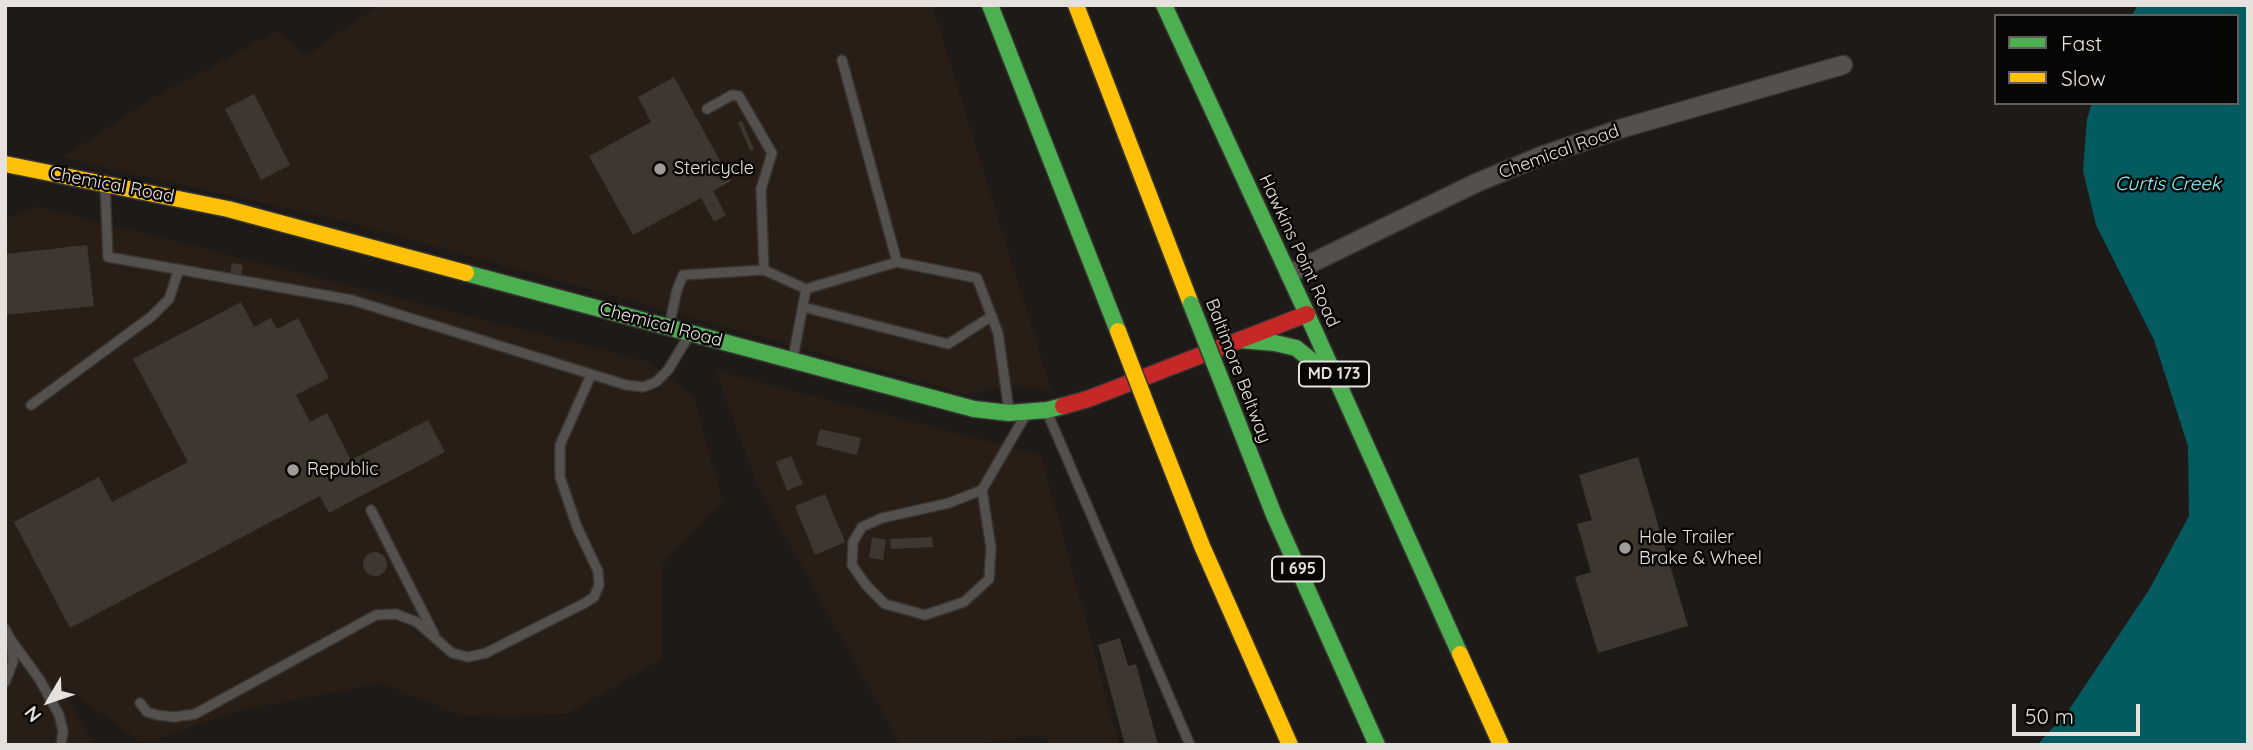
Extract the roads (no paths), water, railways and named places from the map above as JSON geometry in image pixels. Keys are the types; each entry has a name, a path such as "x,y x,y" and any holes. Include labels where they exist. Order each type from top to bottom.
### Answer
{"main road":[{"path":"990,5 1207,559 1290,745"},
{"name":"Baltimore Beltway","path":"1076,5 1274,515 1377,745"},
{"name":"Hawkins Point Road","path":"1164,5 1289,274 1501,744"},
{"name":"Chemical Road","path":"5,164 228,209 974,409 1027,412 1047,410 1088,399 1307,314"},
{"path":"1240,340 1296,348 1337,380"}],"street":[{"name":"Chemical Road","path":"1289,274 1476,183 1541,156 1623,128 1843,65"}],"lane":[{"path":"842,60 897,262"},
{"path":"707,109 732,95 739,96 772,153 761,188 764,270"},
{"path":"105,183 108,257 352,300 626,385 643,387 656,382 668,370 691,333"},
{"path":"669,327 683,275 764,270 806,289 897,262 977,278 998,333 1009,413"},
{"path":"31,405 152,316 169,299 179,269"},
{"path":"792,360 806,289"},
{"path":"803,307 948,344 992,316"},
{"path":"140,703 147,712 158,716 195,714 376,615 396,614 417,622 452,653 468,657 486,653 594,597 599,585 598,571 577,527 560,477 560,445 592,375"},
{"path":"1047,410 1190,745"},
{"path":"982,490 991,548 989,579 964,602 925,615 885,604 866,585 852,565 853,542 862,527 882,518 949,503 982,490 1027,412"},
{"path":"371,510 437,638"},
{"path":"5,629 60,715 63,731 61,745"},
{"path":"5,682 13,662 11,640"}],"water":[{"name":"Curtis Creek","path":"2138,5 2248,5 2248,745 2037,745 2068,711 2149,590 2189,516 2188,446 2154,340 2096,225 2083,171 2087,119 2091,105 2239,105 2239,14 2132,14"}],"place":[{"name":"Stericycle","path":"660,169"},
{"name":"Republic","path":"293,470"},
{"name":"Hale Trailer Brake & Wheel","path":"1625,548"}]}
